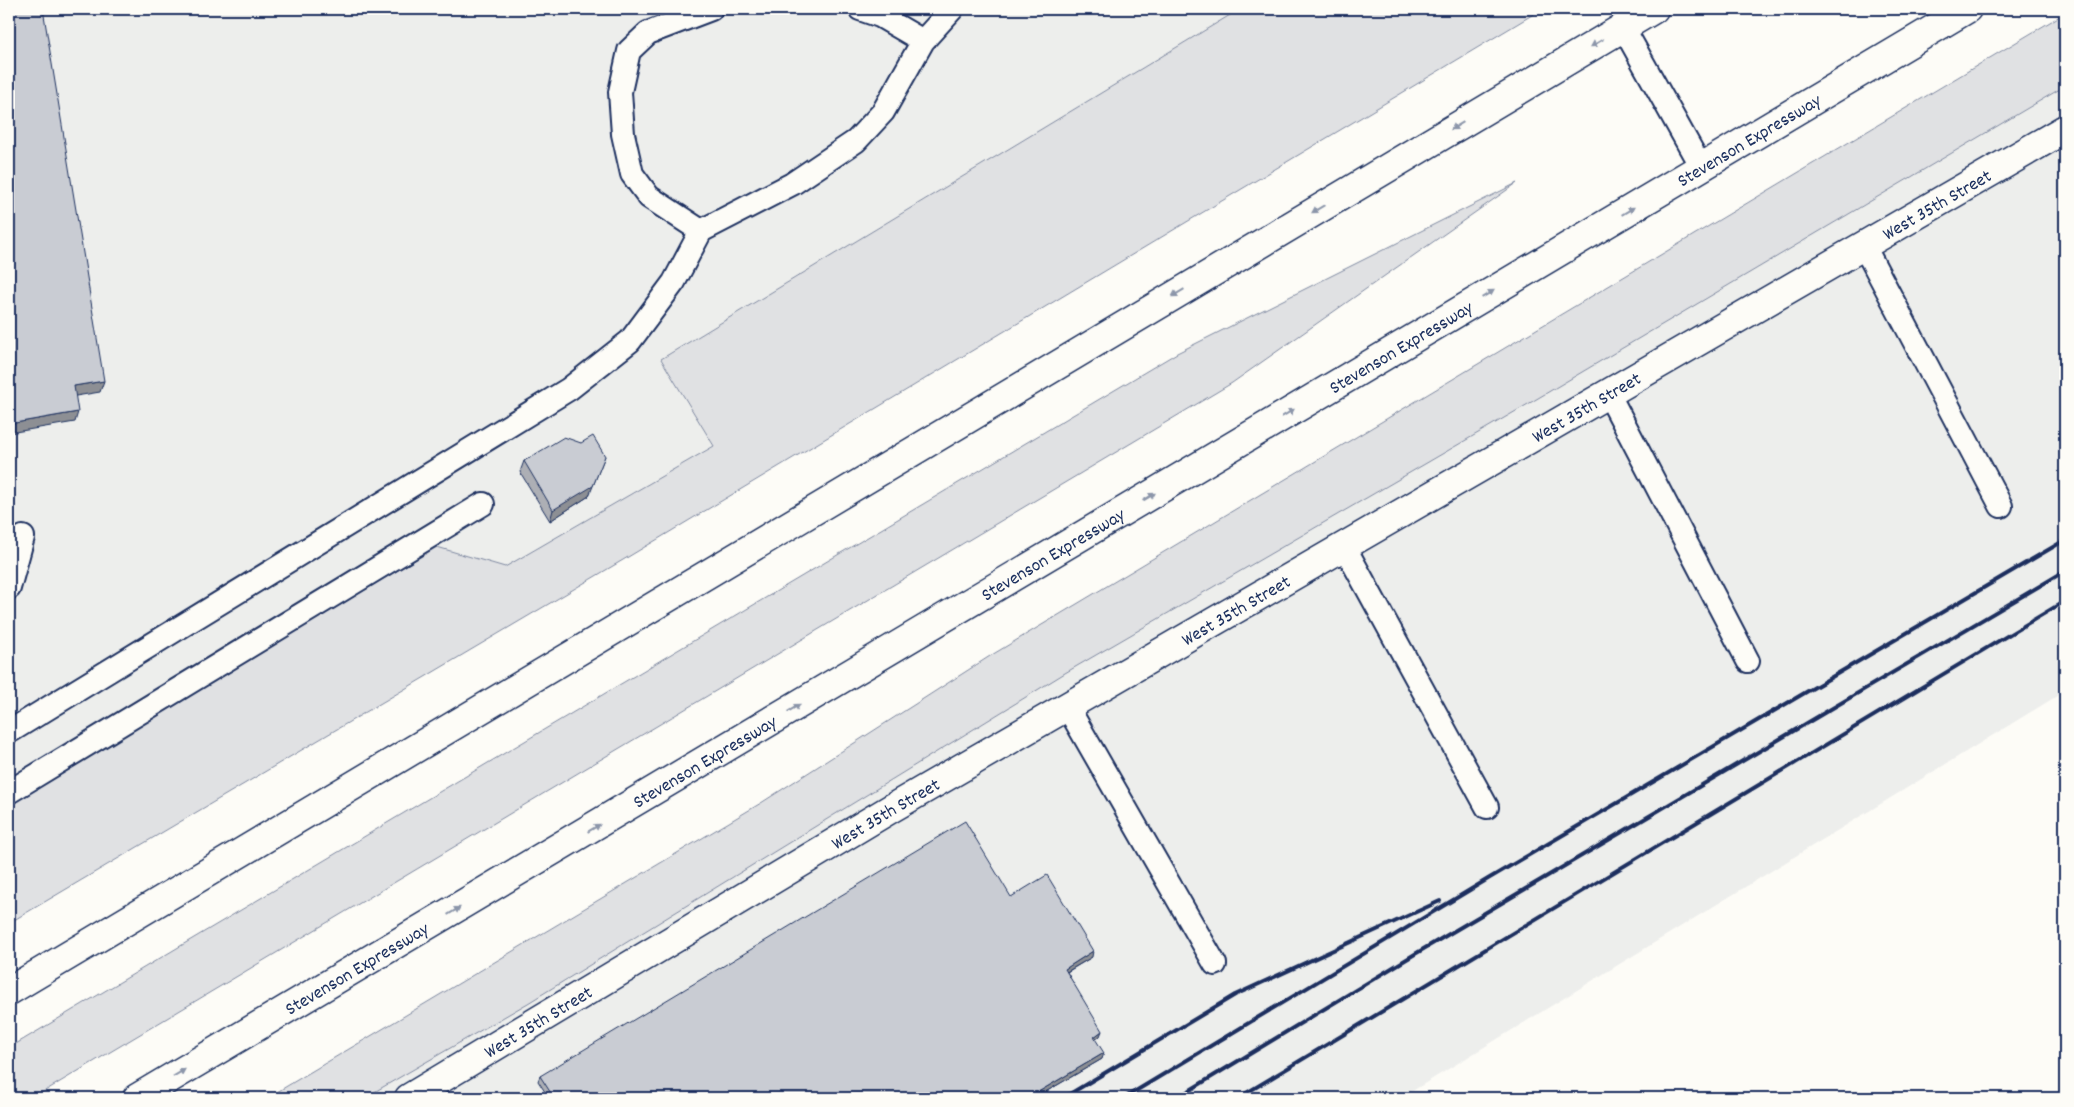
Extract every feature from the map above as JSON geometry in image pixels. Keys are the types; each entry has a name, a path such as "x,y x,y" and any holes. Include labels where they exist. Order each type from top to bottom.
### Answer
{"main road":[{"path":"9,991 1654,9"},
{"name":"Stevenson Expressway","path":"137,1098 1967,9"},
{"name":"West 35th Street","path":"409,1098 892,808 2065,129"}],"lane":[{"path":"701,231 649,197 632,174 623,134 620,92 629,50 648,33 711,9"},
{"path":"860,9 880,16 923,41"},
{"path":"9,732 569,389 630,341 670,289 701,231 792,184 856,141 883,112 923,41 952,9"},
{"path":"1623,27 1701,167"},
{"path":"1864,246 2001,506"},
{"path":"1608,393 1748,662"},
{"path":"9,792 483,504"},
{"path":"9,588 24,537"},
{"path":"1344,546 1487,807"},
{"path":"1067,706 1215,964"}],"shaded area":[{"path":"9,9 1240,9 661,359 714,446 505,567 437,547 9,803"},
{"path":"1240,9 1542,9 623,560 9,923 9,803 437,547 505,567 714,446 661,359"},
{"path":"2065,13 2065,86 1523,407 1065,673 528,1003 364,1098 267,1098 761,803 990,656"},
{"path":"2065,86 2065,691 1401,1098 364,1098 528,1003 1065,673 1523,407"},
{"path":"1517,183 1232,383 33,1098 9,1098 9,1048 1177,353"}],"building":[{"path":"9,9 43,9 104,381 74,386 78,412 9,424"},
{"path":"593,436 605,456 593,486 553,510 524,461 564,437 581,443"},
{"path":"965,821 1011,897 1047,875 1093,951 1065,969 1102,1031 1094,1037 1104,1053 1028,1098 554,1098 540,1076"}],"railway":[{"path":"1124,1098 1488,879 2065,540"},
{"path":"1177,1098 1415,954 2065,571"},
{"path":"1238,1098 2065,601"},
{"path":"1063,1098 1235,995 1440,901"}]}
